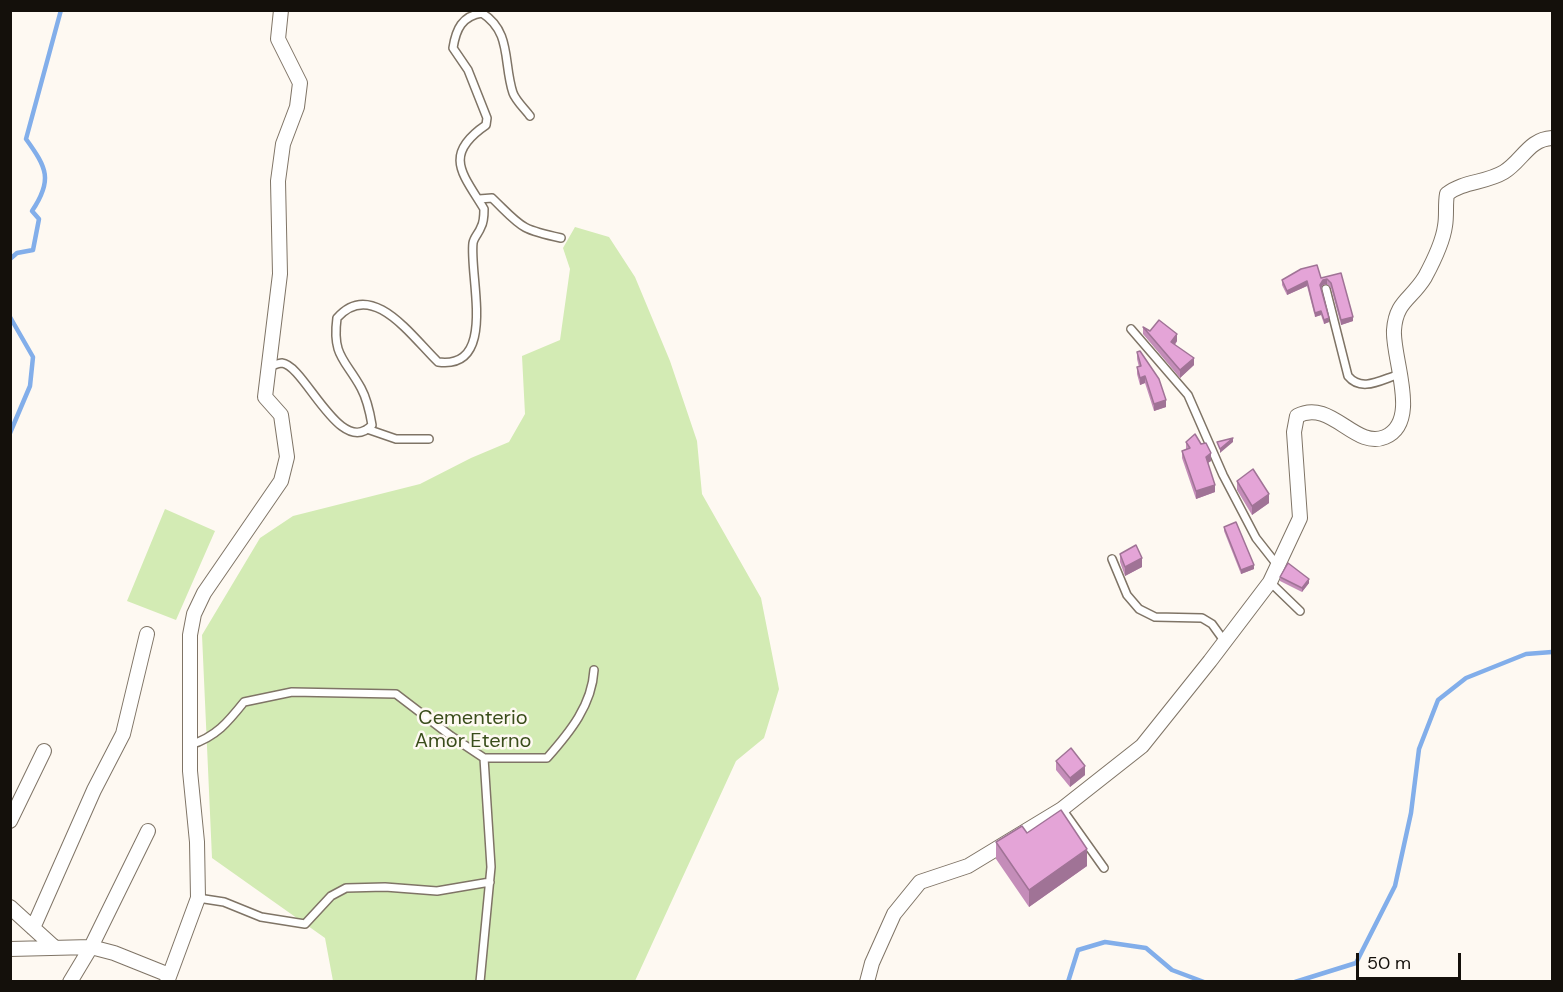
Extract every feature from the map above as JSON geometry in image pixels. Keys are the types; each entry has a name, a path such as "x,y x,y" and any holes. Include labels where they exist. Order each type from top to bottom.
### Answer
{"street":[{"path":"10,949 91,947 114,953 168,978 198,898 197,842 189,745 190,634 194,614 204,593 281,480 287,457 281,415 265,397 280,274 278,181 283,144 297,107 300,83 278,39 281,10"},
{"path":"867,981 872,963 894,915 920,882 968,866 1062,809 1142,746 1226,642 1270,582 1278,566 1300,518 1294,432 1297,416 1308,410 1319,412 1369,439 1385,437 1398,427 1403,415 1400,374 1393,338 1395,314 1425,277 1445,227 1447,194 1455,188 1482,182 1503,173 1521,160 1532,144 1552,138"},
{"path":"33,928 94,790 123,734 147,634"},
{"path":"10,821 44,751"},
{"path":"70,981 91,947 148,831"},
{"path":"10,907 54,947"}],"lane":[{"path":"367,429 372,425 363,391 343,364 336,343 337,318 345,308 354,305 378,306 412,335 438,362 448,363 470,352 474,342 476,304 473,286 473,241 482,225 484,209 461,172 460,156 472,135 486,125 488,118 468,70 453,48 462,22 472,15 482,13 493,20 504,37 514,94 530,116"},
{"path":"478,199 492,198 514,221 528,231 561,238"},
{"path":"1326,289 1348,376 1354,384 1363,386 1400,374"},
{"path":"1131,329 1188,395 1223,475 1256,538 1278,566"},
{"path":"268,367 282,363 292,368 302,378 309,392 339,423 351,431 367,429 396,439 429,440"},
{"path":"1112,559 1127,595 1138,609 1155,617 1202,618 1212,624 1226,642"},
{"path":"1270,582 1300,611"},
{"path":"189,745 205,740 224,728 244,702 292,692 396,694 484,758 547,758 575,727 593,683 594,670"},
{"path":"480,981 490,882 484,758"},
{"path":"1062,809 1104,868"},
{"path":"198,898 224,902 261,917 305,924 331,896 346,888 385,887 437,891 490,882"}],"green space":[{"name":"Cementerio Amor Eterno","path":"575,227 609,237 635,277 670,361 697,441 702,494 761,598 779,689 764,738 736,761 635,981 333,981 325,938 212,858 202,635 260,538 293,516 420,484 509,442 525,414 522,356 560,340 570,269 563,248"},
{"path":"165,509 215,531 176,620 127,601"}],"building":[{"path":"1317,265 1321,278 1341,273 1353,317 1341,320 1331,283 1327,279 1323,280 1320,285 1329,318 1324,320 1321,311 1315,313 1307,281 1287,291 1282,280 1301,269"},
{"path":"1159,320 1177,334 1171,342 1194,358 1180,370 1143,327 1150,331"},
{"path":"1140,351 1159,379 1166,400 1154,404 1145,376 1140,378 1137,367 1141,366 1137,352"},
{"path":"1195,434 1201,444 1206,443 1211,453 1206,457 1215,485 1196,491 1182,451 1190,448 1186,442"},
{"path":"1233,438 1220,449 1217,442"},
{"path":"1253,469 1269,494 1252,506 1237,481"},
{"path":"1236,522 1254,565 1241,570 1224,527"},
{"path":"1136,545 1142,558 1125,567 1120,554"},
{"path":"1288,563 1309,579 1302,588 1280,577"},
{"path":"1071,748 1085,766 1070,778 1056,761"},
{"path":"1061,810 1087,849 1029,890 996,842 1022,826 1027,833"}],"waterway":[{"path":"10,259 17,253 33,250 39,219 32,211 43,191 45,174 39,158 26,139 61,10"},
{"path":"10,317 33,357 30,386 10,433"},
{"path":"1295,982 1356,963 1395,886 1411,813 1419,749 1438,700 1466,678 1526,654 1552,652"},
{"path":"1068,982 1078,950 1105,942 1146,948 1172,970 1204,982"}]}
